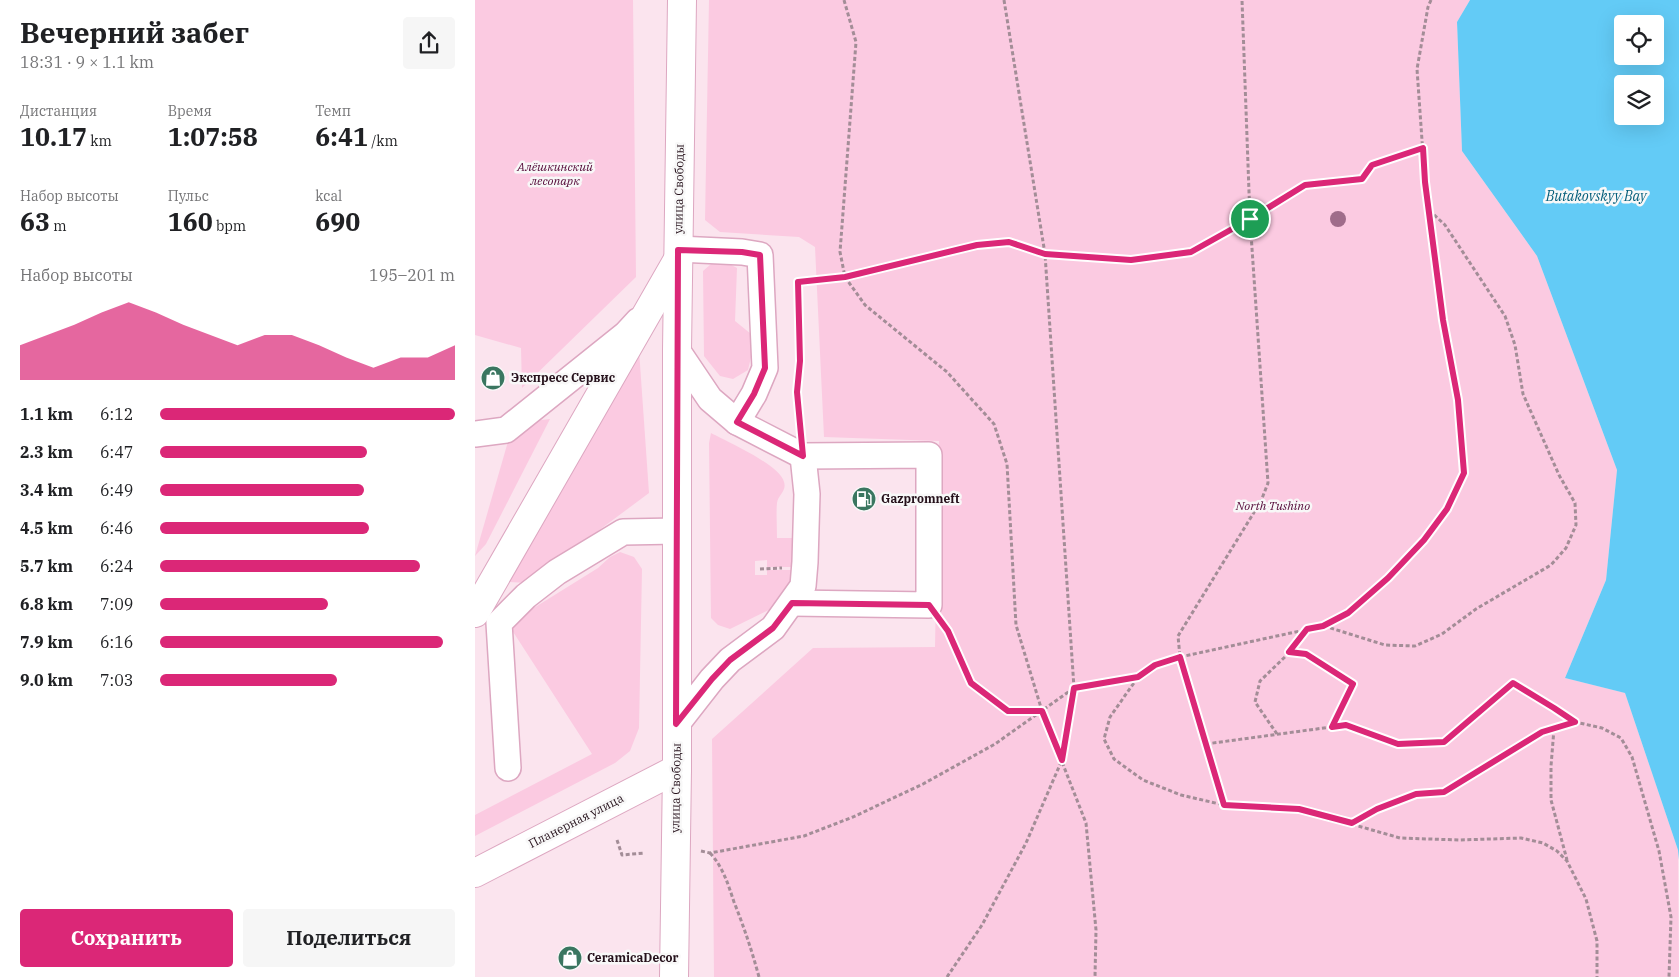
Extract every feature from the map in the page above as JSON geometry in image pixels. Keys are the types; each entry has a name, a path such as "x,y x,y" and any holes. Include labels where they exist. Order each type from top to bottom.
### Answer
{"main road":[{"name":"улица Свободы","path":"674,977 677,769 677,350 682,0"},
{"path":"478,599 647,312 678,255"},
{"name":"Планерная улица","path":"475,873 677,769"}],"lane":[{"path":"678,255 742,252 760,255 765,368 754,394 737,422"},
{"path":"475,434 506,430 626,334 647,312"},
{"path":"677,350 710,398 737,422 803,456 929,455 929,605 792,603"},
{"path":"676,724 712,679 730,660 773,628 803,586 807,494 803,456"},
{"path":"508,768 499,623 526,596 557,572 623,532 677,530"}],"path":[{"path":"844,0 856,42 840,252 845,277 865,305 947,372 994,424 1007,464 1016,625 1042,711 1086,823 1096,930 1095,977"},
{"path":"947,977 982,925 1026,844 1062,760 1074,688 1045,254 1004,0"},
{"path":"1224,805 1180,657 1178,636 1261,501 1268,483 1250,219 1242,0"},
{"path":"1431,0 1428,7 1417,69 1429,211 1443,320 1458,400 1464,473 1447,509 1424,540 1394,572 1348,613 1323,626 1180,657 1155,665 1138,677 1110,716 1104,739 1113,759 1143,780 1181,795 1224,805 1299,809 1400,838 1459,840 1521,838 1543,842 1557,851 1567,861"},
{"path":"803,456 797,392 800,361 798,282 845,277 977,245 1009,242 1045,254 1131,260 1191,252 1305,185 1362,179 1372,165 1423,148"},
{"path":"1323,626 1385,644 1415,646 1442,634 1475,609 1551,565 1566,548 1576,525 1575,503 1559,475 1523,394 1515,345 1505,316 1445,225 1429,211"},
{"path":"929,605 948,631 971,683 1008,711 1042,711"},
{"path":"1277,734 1255,702 1260,682 1289,652 1307,629"},
{"path":"1289,652 1306,654 1353,684 1332,727"},
{"path":"759,977 749,941 725,876 718,862 710,853 804,836 853,817 931,780 995,744 1074,688 1138,677"},
{"path":"1206,744 1346,725 1398,744 1444,742 1513,683 1575,722 1602,728 1621,738 1633,757 1659,851 1671,917 1669,977"},
{"path":"1352,823 1377,809 1416,794 1444,792 1542,732 1575,722"},
{"path":"1554,729 1551,800 1567,861 1586,899 1597,941 1597,977"},
{"path":"617,840 622,854 645,853"}],"green space":[{"name":"Алёшкинский лесопарк","path":"475,0 633,0 636,277 522,388 521,348 475,335"},
{"name":"North Tushino","path":"709,0 1470,0 1457,22 1462,151 1537,256 1617,470 1606,580 1565,678 1625,693 1678,850 1679,977 714,977 712,739 813,648 935,647 939,441 824,437 815,247 799,237 720,232 705,220"},
{"path":"718,258 737,268 735,321 751,334 752,353 748,370 733,379 720,376 704,356 703,271"},
{"path":"639,350 649,493 528,583 509,582"},
{"path":"550,419 486,544 475,556 509,438 525,422"},
{"path":"711,433 764,461 780,475 785,485 777,503 777,538 796,538 796,567 767,567 767,560 755,561 755,575 767,575 767,570 796,570 777,606 730,629 718,625 711,618 709,443"},
{"path":"620,552 634,557 642,569 639,728 630,751 615,763 475,836 475,815 592,754 508,624 598,568 610,557"}],"water":[{"name":"Butakovskyy Bay","path":"1470,0 1679,0 1679,860 1678,850 1625,693 1565,678 1606,580 1617,470 1537,256 1462,151 1457,22"}],"place":[{"name":"Экспресс Сервис","path":"493,378"},
{"name":"Gazpromneft","path":"864,499"},
{"name":"CeramicaDecor","path":"570,958"}],"route":[{"path":"1423,148 1425,182 1443,320 1458,400 1464,473 1447,509 1424,540 1388,578 1348,613 1323,626 1307,629 1289,652 1306,654 1353,684 1332,727 1346,725 1398,744 1444,742 1513,683 1575,722 1542,732 1444,792 1416,794 1377,809 1352,823 1299,809 1224,805 1180,657 1155,665 1138,677 1074,688 1062,760 1042,711 1008,711 971,683 948,631 929,605 792,603 773,628 730,660 712,679 676,724 678,250 742,252 760,255 765,368 754,394 737,422 749,430 803,456 797,392 800,361 798,282 845,277 977,245 1009,242 1045,254 1131,260 1191,252 1250,219 1305,185 1362,179 1372,165 1423,148"}]}
